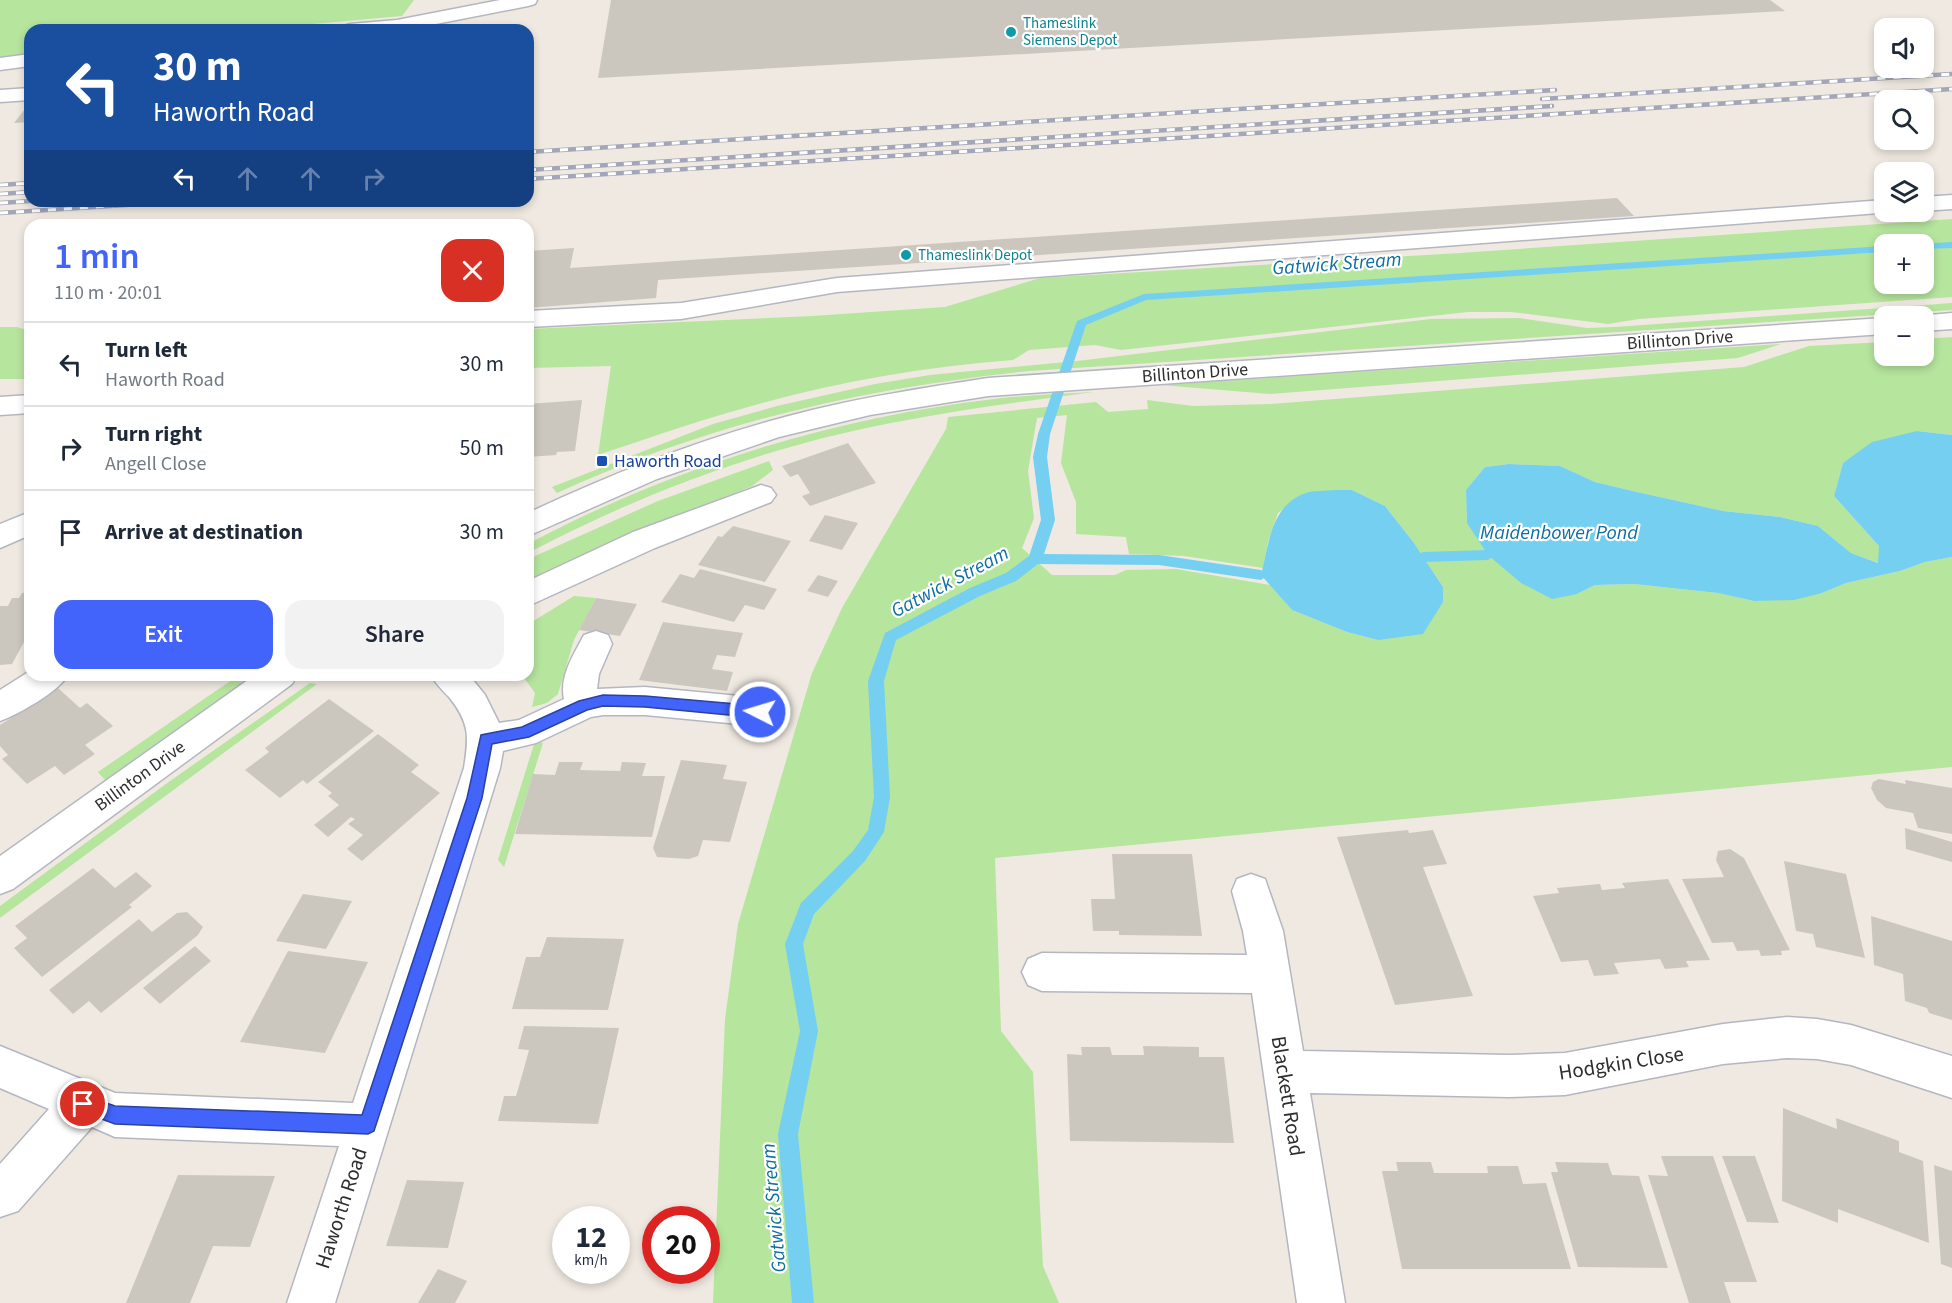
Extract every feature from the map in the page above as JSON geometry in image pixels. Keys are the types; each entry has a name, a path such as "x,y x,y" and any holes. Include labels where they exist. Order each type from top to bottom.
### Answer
{"street":[{"path":"408,24 528,0"},
{"path":"0,64 24,61"},
{"path":"0,96 24,94"},
{"path":"1934,203 1952,202"},
{"path":"534,319 681,311 837,285 1874,208"},
{"path":"1934,322 1952,321"},
{"name":"Billinton Drive","path":"534,513 645,472 785,427 901,400 988,387 1874,327"},
{"path":"0,406 24,404"},
{"path":"534,591 644,540 761,495"},
{"path":"584,705 578,688 596,644"},
{"path":"0,707 41,681"},
{"name":"Billinton Drive","path":"1,876 272,681"},
{"name":"Haworth Road","path":"311,1303 482,768 486,739 476,710 454,681"},
{"path":"486,739 532,730 584,705 603,700 760,712"},
{"name":"Blackett Road","path":"1251,891 1263,931 1321,1303"},
{"path":"1042,972 1268,974"},
{"name":"Hodgkin Close","path":"1284,1072 1514,1076 1564,1074 1611,1068 1731,1044 1774,1038 1816,1039 1870,1050 1952,1077"},
{"path":"11,1071 83,1104 115,1115 368,1125"},
{"path":"2,1195 83,1104"}],"green space":[{"path":"0,0 414,0 402,16 312,24 24,24 24,55 0,58"},
{"path":"1952,219 1952,297 1639,319 1608,324 1511,312 1468,312 1121,350 1095,345 1029,350 1013,360 907,372 768,401 598,455 611,366 534,368 534,329 812,316 945,307 1040,278 1460,253"},
{"path":"1952,303 1952,310 1934,311 1934,306 1910,306"},
{"path":"1874,309 1874,315 1029,371 967,378 906,387 788,412 672,447 614,468 557,493 552,487 713,424 777,406 875,384 930,375 1077,361 1431,319 1519,318 1587,328"},
{"path":"0,327 24,329 24,379 0,379"},
{"path":"1952,337 1952,435 1917,431 1843,463 1834,496 1879,546 1879,563 1851,553 1818,526 1780,517 1723,511 1637,492 1595,482 1560,466 1509,464 1485,467 1466,490 1467,523 1577,594 1595,585 1634,584 1718,593 1754,601 1822,593 1846,583 1952,557 1952,767 995,858 1001,1031 1033,1072 1043,1266 1059,1303 713,1303 714,1284 720,1284 720,1206 717,1206 725,1019 738,924 812,673 842,608 946,429 948,417 1096,402 1108,412 1148,409 1147,400 1193,406 1271,404 1744,367 1809,346 1874,343 1874,366 1934,366 1934,338","holes":["1067,415 1061,463 1076,502 1076,534 1126,537 1129,554 1184,556 1263,568 1268,542 1278,513 1303,494 1352,490 1385,506 1414,543 1443,587 1443,602 1378,640 1347,632 1292,610 1270,585 1176,569 1126,570 1115,575 1052,575 1022,548 1034,518 1028,471 1037,418"]},
{"path":"1781,344 1738,358 1270,394 1161,385"},
{"path":"1094,392 916,418 797,445 705,474 615,511 534,550 534,541 583,516 696,469 755,450 874,419 934,408 1031,396"},
{"path":"769,461 773,470 752,486 656,525 534,580 534,557 658,501"},
{"path":"574,596 596,598 574,640 558,694 547,703 532,707 535,693 526,681 534,681 535,620"},
{"path":"230,681 245,681 105,780 98,772"},
{"path":"310,683 317,684 0,918 0,906 170,781"},
{"path":"535,741 543,743 504,867 498,860"}],"water":[{"name":"Maidenbower Pond","path":"1917,431 1952,435 1952,557 1846,583 1822,593 1794,600 1754,601 1718,593 1634,584 1595,585 1577,594 1552,599 1521,583 1488,555 1467,523 1466,490 1485,467 1509,464 1560,466 1595,482 1637,492 1723,511 1780,517 1818,526 1851,553 1878,563 1879,546 1834,496 1843,463 1872,442"},
{"path":"1352,490 1385,506 1414,543 1443,587 1443,602 1423,634 1378,640 1347,632 1292,610 1261,575 1273,528 1284,508 1303,494"}],"building":[{"name":"Thameslink Siemens Depot","path":"611,0 1770,0 1785,11 598,78"},
{"path":"24,110 24,122 14,123"},
{"name":"Thameslink Depot","path":"1617,198 1634,216 658,280 656,298 534,308 534,251 574,248 570,268"},
{"path":"582,400 575,451 534,457 534,404"},
{"path":"848,443 876,483 810,506 802,496 810,493 798,474 790,477 782,466"},
{"path":"825,515 858,523 842,550 809,541"},
{"path":"733,526 791,541 765,582 698,565 718,536 722,537"},
{"path":"700,569 777,589 764,610 745,605 734,622 661,602 680,574 694,578"},
{"path":"818,575 838,581 828,597 807,591"},
{"path":"24,593 24,642 12,664 0,665 0,606 8,606 12,598 19,598"},
{"path":"596,598 637,604 620,636 579,630"},
{"path":"663,622 743,633 735,657 717,655 712,669 733,672 727,691 639,680"},
{"path":"58,688 80,708 87,703 113,726 85,745 95,754 64,775 55,766 27,784 2,759 8,755 0,746 0,725"},
{"path":"329,699 374,731 307,784 303,780 280,798 245,770 269,752 265,748"},
{"path":"378,734 419,765 411,772 440,793 362,861 347,849 363,835 348,824 355,819 351,817 328,837 314,825 339,805 328,796 332,793 318,782"},
{"path":"681,760 727,765 723,779 747,782 730,842 703,840 698,856 689,859 657,857 653,848"},
{"path":"559,762 583,762 580,770 620,771 622,762 646,763 642,776 665,776 652,837 515,834 533,774 555,775"},
{"path":"1879,779 1906,784 1905,780 1952,788 1952,834 1918,828 1913,813 1886,808 1877,800 1871,788 1873,782"},
{"path":"1905,828 1952,842 1952,862 1906,849"},
{"path":"1408,830 1409,833 1433,830 1447,864 1423,867 1473,996 1395,1005 1337,837"},
{"path":"1730,849 1744,858 1790,950 1781,951 1782,955 1761,956 1759,950 1737,951 1733,942 1712,943 1682,879 1724,877 1716,860 1718,851"},
{"path":"1112,854 1192,854 1202,936 1119,935 1119,931 1093,931 1091,899 1115,899"},
{"path":"1784,861 1846,874 1865,958 1816,947 1813,934 1796,931"},
{"path":"93,868 115,888 136,872 152,886 129,905 132,907 42,977 14,948 27,938 15,926"},
{"path":"1668,879 1710,960 1686,961 1689,967 1665,969 1660,959 1614,963 1619,974 1594,976 1588,960 1561,962 1533,896 1559,893 1557,888 1600,884 1602,890 1625,888 1622,883"},
{"path":"303,894 352,901 326,949 276,941"},
{"path":"187,912 203,927 198,935 101,1013 89,1001 73,1014 49,990 139,919 152,932 177,913"},
{"path":"1871,916 1952,941 1952,1020 1929,1013 1927,1008 1905,1001 1903,974 1874,965"},
{"path":"547,937 624,939 608,1010 512,1009 526,957 540,957"},
{"path":"195,946 211,961 160,1004 143,988"},
{"path":"288,951 368,962 325,1053 240,1042"},
{"path":"524,1026 619,1028 598,1124 498,1121 504,1096 516,1096 523,1072 529,1050 518,1049"},
{"path":"1143,1046 1199,1047 1199,1057 1224,1057 1234,1143 1070,1141 1067,1054 1082,1055 1081,1047 1110,1047 1112,1055 1144,1055"},
{"path":"1783,1108 1837,1129 1836,1118 1899,1141 1899,1152 1923,1161 1929,1243 1838,1209 1838,1223 1782,1201"},
{"path":"1661,1156 1713,1156 1757,1282 1724,1282 1731,1303 1689,1303 1648,1175 1668,1176"},
{"path":"1722,1156 1755,1156 1779,1223 1747,1222"},
{"path":"1396,1162 1431,1162 1434,1173 1488,1173 1487,1166 1518,1166 1523,1184 1546,1183 1571,1269 1402,1269 1382,1171 1398,1171"},
{"path":"1555,1162 1608,1163 1612,1175 1639,1176 1668,1268 1578,1267 1551,1172 1558,1172"},
{"path":"1934,1165 1952,1171 1952,1268 1941,1264"},
{"path":"178,1175 275,1176 250,1247 213,1246 190,1303 126,1303"},
{"path":"407,1180 464,1182 448,1248 386,1246"},
{"path":"438,1269 467,1281 455,1303 418,1303"}],"waterway":[{"name":"Gatwick Stream","path":"1934,246 1952,245"},
{"name":"Gatwick Stream","path":"1035,559 1048,520 1040,457 1044,434 1081,323 1144,297 1874,250"},
{"path":"1423,557 1488,555"},
{"name":"Gatwick Stream","path":"803,1303 788,1134 809,1031 794,944 807,909 859,856 876,832 882,797 876,681 890,637 975,592 1011,577 1035,559"},
{"path":"1035,559 1159,560 1261,575"}],"railway":[{"path":"1542,99 1952,74"},
{"path":"534,179 1952,89"},
{"path":"534,152 1555,90"},
{"path":"534,170 1552,106"},
{"path":"0,185 24,183"},
{"path":"0,194 24,192"},
{"path":"0,203 24,201"},
{"path":"0,213 94,207"}],"place":[{"name":"Thameslink Siemens Depot","path":"1011,32"},
{"name":"Thameslink Depot","path":"906,255"},
{"name":"Haworth Road","path":"602,461"}],"route":[{"path":"83,1104 115,1115 368,1125 474,798 482,768 486,739 524,733 539,728 584,705 603,700 645,701 760,712"}]}
